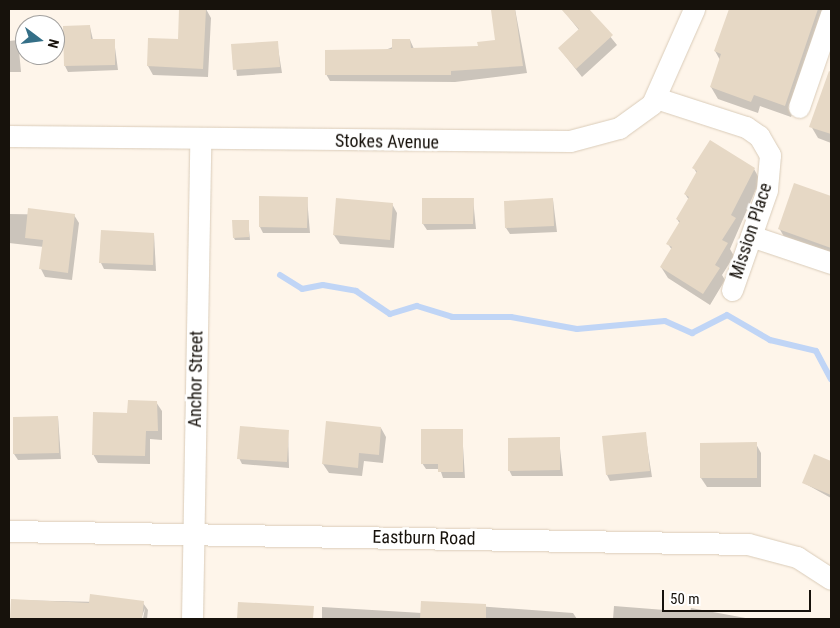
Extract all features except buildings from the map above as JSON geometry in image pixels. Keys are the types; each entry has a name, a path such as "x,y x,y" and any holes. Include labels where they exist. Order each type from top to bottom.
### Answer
{"street":[{"name":"Stokes Avenue","path":"9,136 551,143 619,128 640,116 656,98 694,9"},
{"path":"799,107 829,26"},
{"name":"Mission Place","path":"656,98 759,136 771,168 751,236 732,290"},
{"name":"Anchor Street","path":"192,619 200,139"},
{"path":"751,236 831,263"},
{"name":"Eastburn Road","path":"9,531 748,544 797,557 831,579"}],"waterway":[{"path":"280,275 302,289 323,285 356,291 390,314 417,306 452,317 511,317 577,329 665,321 692,333 727,315 770,340 816,351 831,379"}]}
